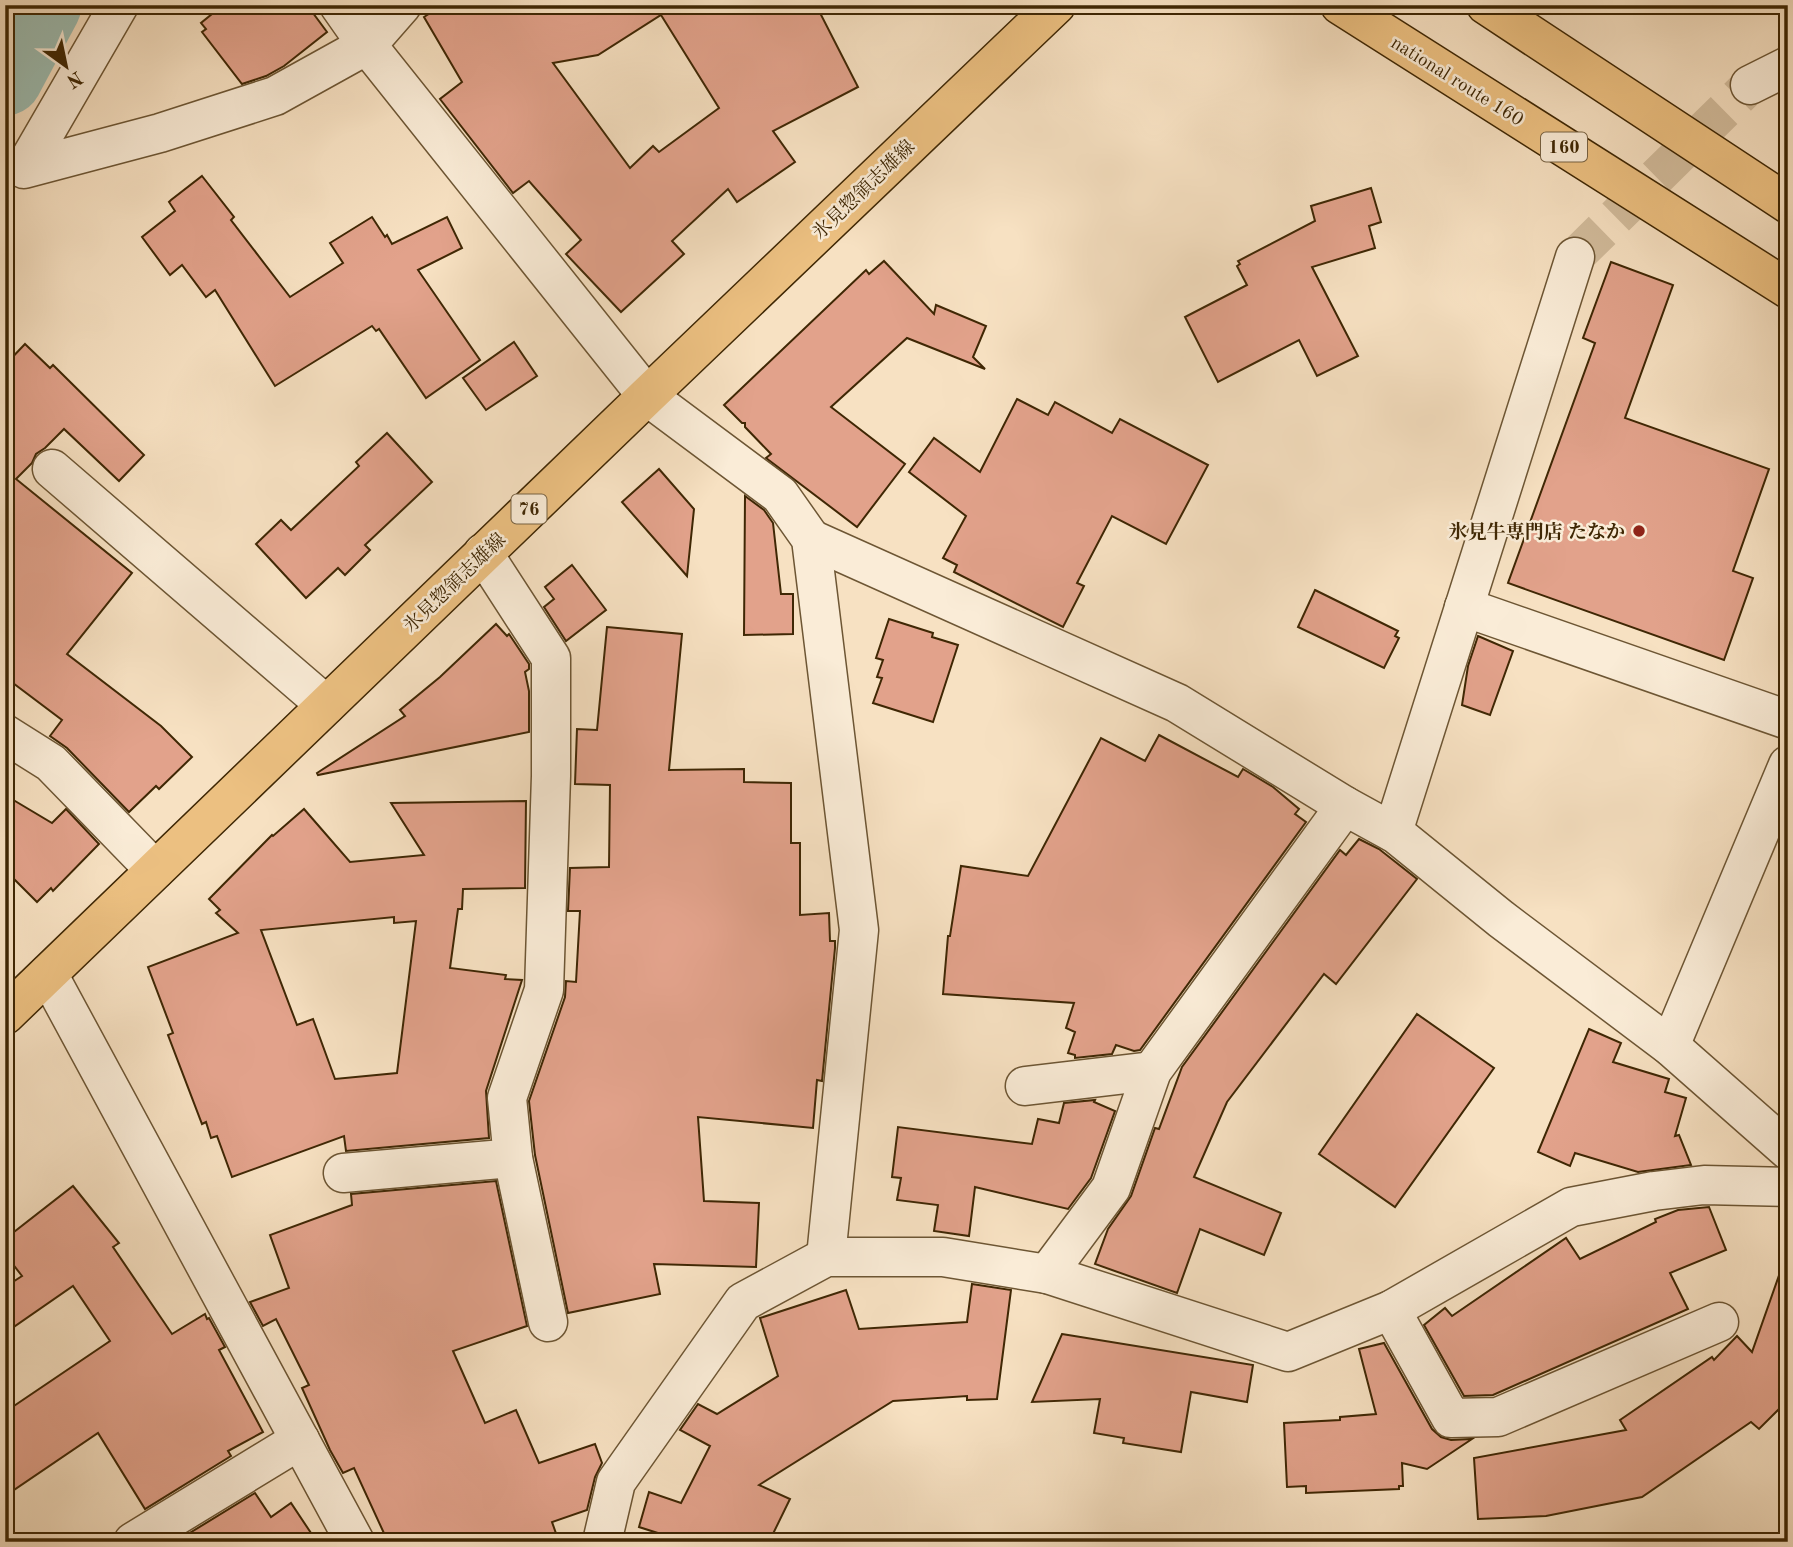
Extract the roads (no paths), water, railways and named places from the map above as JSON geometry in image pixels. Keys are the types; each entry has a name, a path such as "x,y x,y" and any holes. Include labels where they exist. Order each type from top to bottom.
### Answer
{"main road":[{"name":"氷見惣領志雄線","path":"5,1015 1056,5"},
{"name":"national route 160","path":"1340,5 1788,289"},
{"path":"1486,5 1788,204"}],"street":[{"path":"119,5 24,169 160,132 275,96 367,46 402,5"},
{"path":"340,5 367,46 647,396 780,495 811,539 859,930 825,1257"},
{"path":"1750,85 1788,66"},
{"path":"1393,832 1575,257"},
{"path":"52,469 327,705"},
{"path":"811,539 1177,703 1345,806 1393,832 1501,919 1670,1046 1788,1150"},
{"path":"484,553 551,658 551,776 544,990 507,1098 513,1158 548,1322"},
{"path":"1464,607 1788,720"},
{"path":"5,734 51,763 155,870"},
{"path":"1670,1046 1788,765"},
{"path":"1047,1274 1111,1188 1152,1070 1345,806"},
{"path":"48,974 355,1542"},
{"path":"1025,1086 1152,1070"},
{"path":"344,1173 513,1158"},
{"path":"602,1542 616,1482 743,1302 825,1257 943,1257 1047,1274 1288,1352 1391,1310 1572,1207 1654,1191 1704,1185 1788,1187"},
{"path":"1391,1310 1451,1418 1498,1417 1719,1322"},
{"path":"133,1542 300,1440"}],"waterway":[{"path":"5,78 44,5"}],"tunnel":[{"path":"1575,257 1750,85"}],"place":[{"name":"氷見牛専門店 たなか","path":"1639,531"}]}
